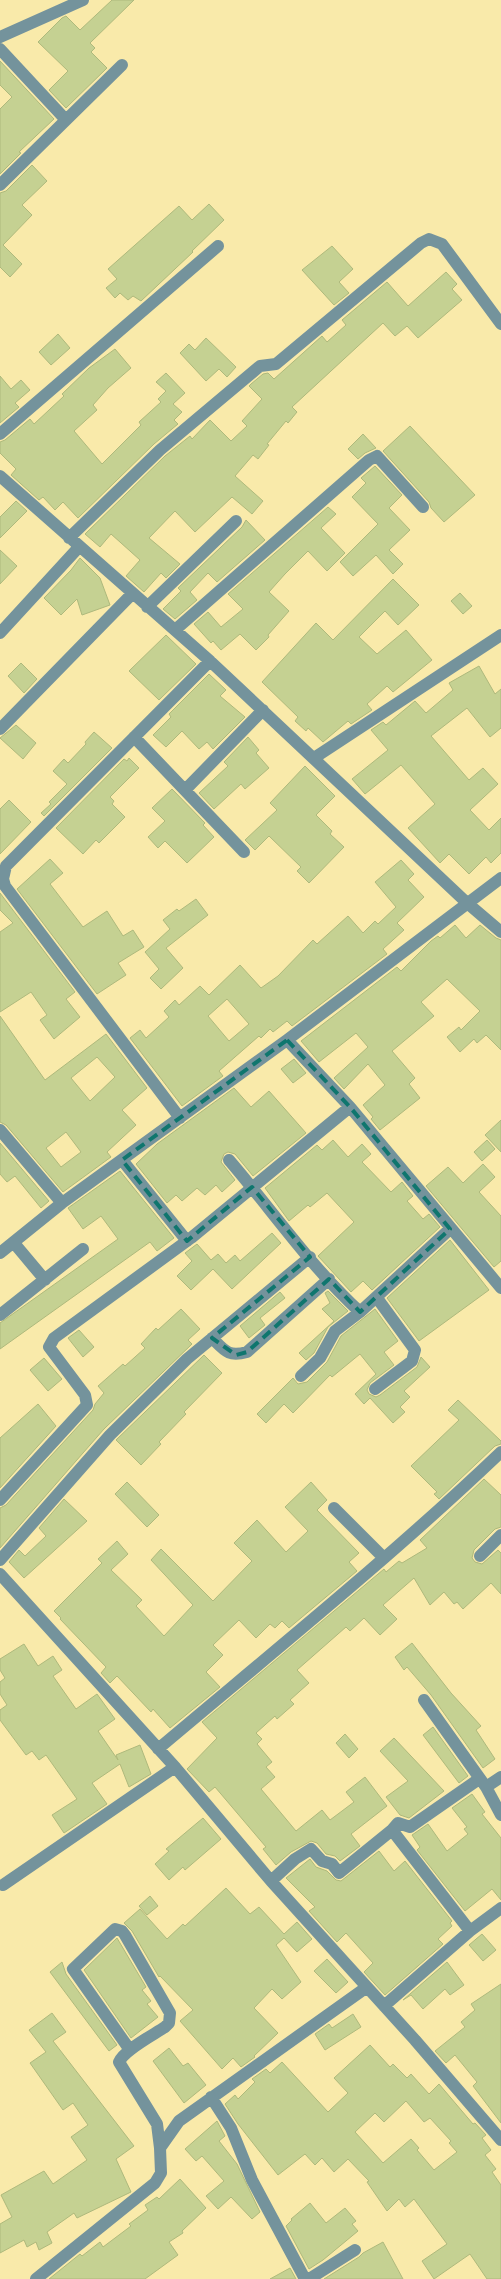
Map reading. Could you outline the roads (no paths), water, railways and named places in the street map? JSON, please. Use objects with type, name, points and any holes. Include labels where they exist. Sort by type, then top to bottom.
[{"type":"street","points":[[0,37],[83,0]]},
{"type":"street","points":[[0,50],[66,120]]},
{"type":"street","points":[[0,185],[122,65]]},
{"type":"street","points":[[69,538],[167,444],[260,366],[276,364],[421,243],[430,239],[442,244],[501,324]]},
{"type":"street","points":[[0,434],[218,246]]},
{"type":"street","points":[[175,630],[369,460],[377,456],[423,506]]},
{"type":"street","points":[[0,476],[210,661],[466,902],[501,932]]},
{"type":"street","points":[[147,607],[236,521]]},
{"type":"street","points":[[0,633],[80,547]]},
{"type":"street","points":[[0,729],[132,594]]},
{"type":"street","points":[[314,758],[501,635]]},
{"type":"street","points":[[180,1118],[5,886],[3,879],[6,866],[210,661]]},
{"type":"street","points":[[186,790],[263,710]]},
{"type":"street","points":[[134,737],[244,852]]},
{"type":"street","points":[[0,1253],[62,1203],[287,1040],[466,902],[501,878]]},
{"type":"street","points":[[287,1040],[350,1107],[501,1288]]},
{"type":"street","points":[[0,1500],[87,1405],[85,1394],[49,1347],[54,1338],[187,1241],[350,1107]]},
{"type":"street","points":[[0,1130],[62,1203]]},
{"type":"street","points":[[122,1160],[187,1241]]},
{"type":"street","points":[[229,1160],[310,1257],[360,1312]]},
{"type":"street","points":[[301,1376],[320,1358],[335,1332],[376,1298],[450,1229]]},
{"type":"street","points":[[14,1243],[45,1280]]},
{"type":"street","points":[[0,1315],[83,1249]]},
{"type":"street","points":[[0,1560],[110,1435],[187,1359],[310,1257]]},
{"type":"street","points":[[212,1338],[230,1354],[236,1355],[247,1352],[329,1279]]},
{"type":"street","points":[[375,1389],[412,1360],[415,1350],[376,1298]]},
{"type":"street","points":[[158,1750],[384,1558],[501,1452]]},
{"type":"street","points":[[334,1508],[384,1558]]},
{"type":"street","points":[[480,1556],[501,1535]]},
{"type":"street","points":[[0,1574],[175,1768],[272,1881],[501,2140]]},
{"type":"street","points":[[424,1700],[483,1783],[501,1815]]},
{"type":"street","points":[[3,1885],[175,1768]]},
{"type":"street","points":[[272,1881],[294,1860],[311,1849],[322,1860],[332,1864],[340,1873],[398,1823],[410,1827],[483,1783],[501,1777]]},
{"type":"street","points":[[392,1830],[470,1931]]},
{"type":"street","points":[[384,2006],[470,1931],[501,1908]]},
{"type":"street","points":[[36,2279],[155,2183],[161,2173],[157,2124],[120,2066],[120,2060],[130,2050],[165,2027],[169,2022],[170,2013],[125,1935],[122,1931],[115,1929],[73,1969],[130,2050]]},
{"type":"street","points":[[160,2148],[179,2121],[367,1987]]},
{"type":"street","points":[[211,2097],[231,2128],[252,2180],[305,2279]]},
{"type":"street","points":[[157,2124],[179,2121]]},
{"type":"street","points":[[309,2279],[355,2250]]}]
